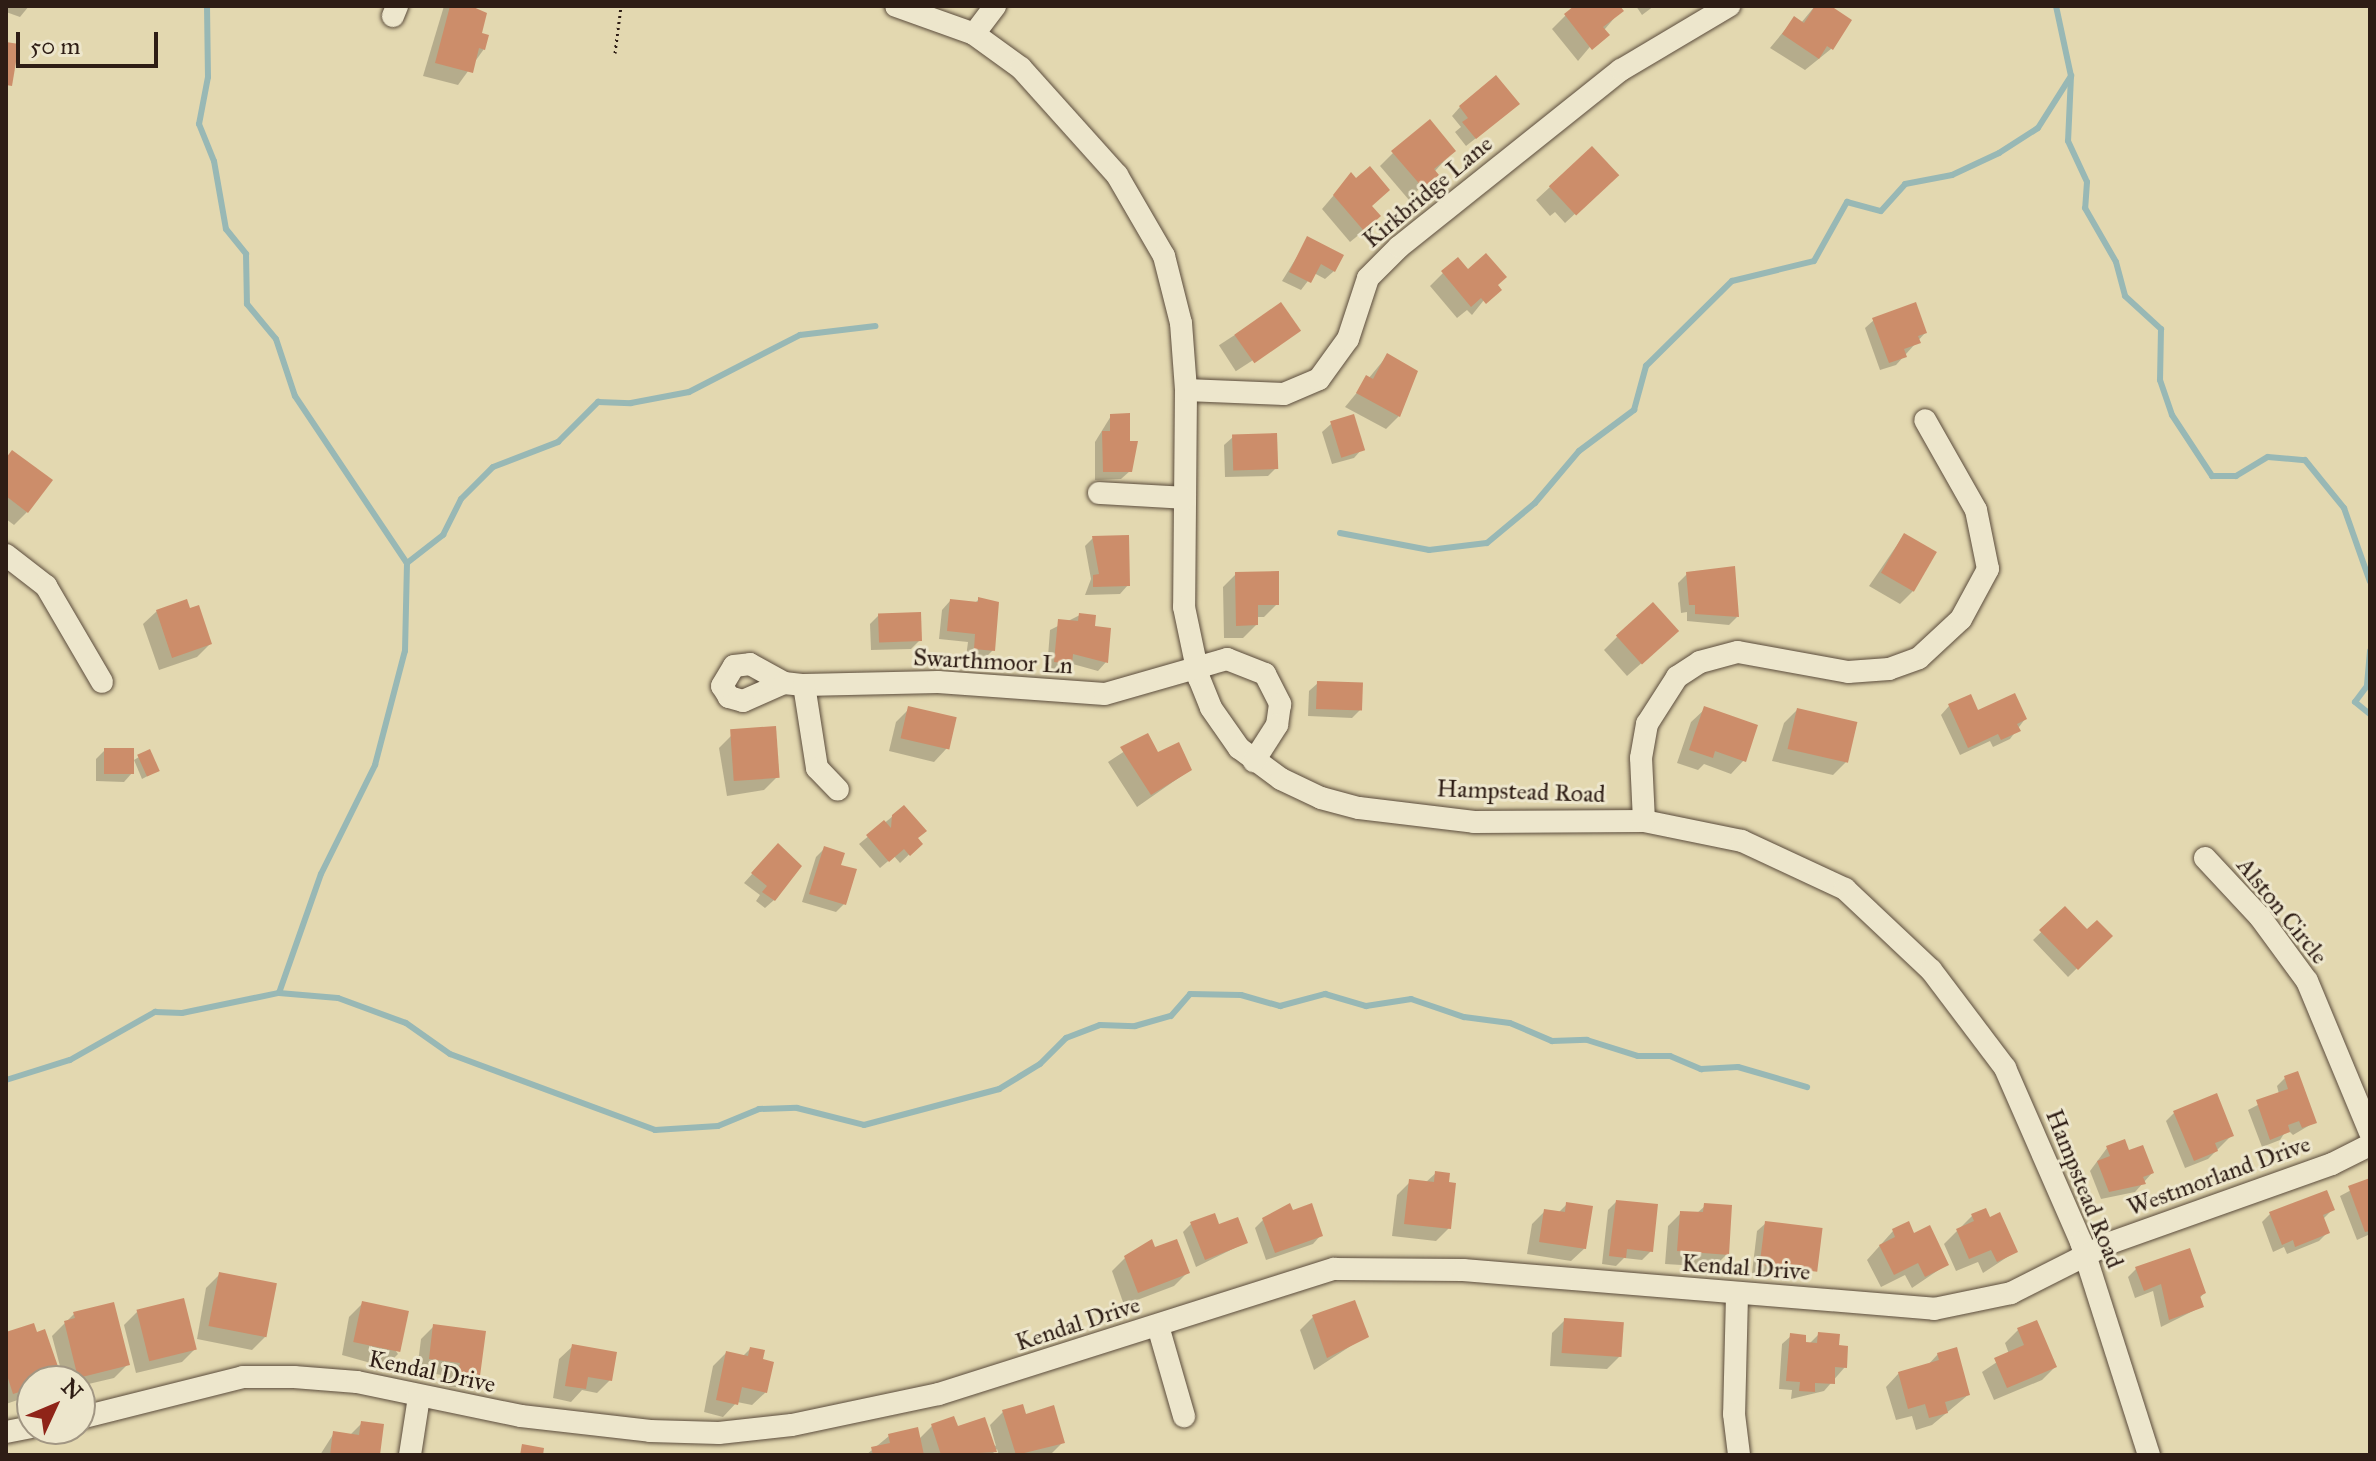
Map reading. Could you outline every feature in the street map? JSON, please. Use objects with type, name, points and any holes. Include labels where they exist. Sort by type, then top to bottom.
[{"type":"street","name":"Hampstead Road","points":[[896,6],[974,34],[1021,68],[1117,175],[1164,256],[1181,323],[1186,390],[1184,607],[1195,666],[1211,708],[1254,761],[1321,798],[1359,808],[1474,822],[1644,821],[1742,841],[1845,889],[1931,970],[2005,1068],[2085,1254],[2149,1455]]},
{"type":"street","points":[[974,34],[995,6]]},
{"type":"street","name":"Kirkbridge Lane","points":[[1186,390],[1284,394],[1319,379],[1348,339],[1368,278],[1399,247],[1621,70],[1729,6]]},
{"type":"street","points":[[1644,821],[1641,758],[1647,724],[1677,677],[1700,662],[1738,652],[1848,672],[1889,669],[1919,658],[1961,619],[1988,569],[1976,510],[1925,420]]},
{"type":"street","points":[[1099,493],[1185,498]]},
{"type":"street","points":[[6,555],[46,586],[102,682]]},
{"type":"street","name":"Swarthmoor Ln","points":[[838,790],[817,768],[794,684],[938,682],[1105,694],[1227,659],[1246,663],[1274,686],[1280,704],[1277,725],[1254,761]]},
{"type":"street","name":"Alston Circle","points":[[2205,858],[2260,917],[2307,981],[2370,1132]]},
{"type":"street","name":"Westmorland Drive","points":[[2085,1254],[2370,1145]]},
{"type":"street","name":"Kendal Drive","points":[[96,1414],[243,1377],[357,1382],[521,1416],[650,1431],[719,1433],[792,1425],[939,1394],[1334,1269],[1463,1270],[1934,1309],[2011,1293],[2085,1254]]},
{"type":"street","points":[[1737,1295],[1734,1414],[1739,1455]]},
{"type":"street","points":[[1158,1326],[1184,1416]]},
{"type":"street","points":[[410,1455],[419,1397]]},
{"type":"path","points":[[615,53],[621,6]]},
{"type":"building","points":[[450,6],[471,6],[487,13],[482,33],[489,35],[485,50],[479,48],[473,73],[435,63]]},
{"type":"building","points":[[1574,6],[1620,6],[1624,11],[1603,27],[1610,35],[1592,50],[1564,14]]},
{"type":"building","points":[[1815,6],[1831,6],[1852,20],[1833,50],[1827,46],[1819,59],[1782,34],[1794,16],[1804,23]]},
{"type":"building","points":[[6,42],[19,44],[12,86],[6,85]]},
{"type":"building","points":[[1496,75],[1520,104],[1476,139],[1462,122],[1468,118],[1459,106]]},
{"type":"building","points":[[1430,119],[1456,151],[1434,169],[1439,175],[1423,188],[1391,151]]},
{"type":"building","points":[[1592,146],[1619,175],[1576,215],[1549,186]]},
{"type":"building","points":[[1370,166],[1390,190],[1372,206],[1381,216],[1364,231],[1333,195],[1351,172],[1356,178]]},
{"type":"building","points":[[1307,236],[1344,255],[1335,272],[1321,264],[1311,283],[1289,272]]},
{"type":"building","points":[[1486,253],[1507,277],[1498,285],[1502,290],[1486,304],[1481,298],[1471,307],[1441,271],[1458,257],[1468,269]]},
{"type":"building","points":[[1281,302],[1301,331],[1254,363],[1234,335]]},
{"type":"building","points":[[1916,302],[1927,333],[1918,336],[1921,343],[1904,349],[1907,357],[1889,363],[1872,318]]},
{"type":"building","points":[[1387,353],[1418,371],[1400,417],[1356,393],[1366,375],[1373,379]]},
{"type":"building","points":[[1130,413],[1130,441],[1138,441],[1132,472],[1103,472],[1102,431],[1110,431],[1110,414]]},
{"type":"building","points":[[1354,414],[1365,450],[1341,458],[1330,421]]},
{"type":"building","points":[[1277,433],[1278,469],[1233,471],[1232,435]]},
{"type":"building","points":[[12,450],[53,480],[28,513],[6,496],[6,458]]},
{"type":"building","points":[[1904,533],[1937,552],[1914,592],[1881,573]]},
{"type":"building","points":[[1129,535],[1130,586],[1093,587],[1093,575],[1099,574],[1092,536]]},
{"type":"building","points":[[1735,566],[1739,617],[1695,614],[1695,605],[1689,605],[1686,572]]},
{"type":"building","points":[[1279,571],[1279,605],[1258,605],[1258,625],[1236,626],[1235,572]]},
{"type":"building","points":[[978,597],[999,602],[995,651],[974,649],[975,634],[947,631],[950,599],[978,602]]},
{"type":"building","points":[[187,599],[190,608],[199,605],[212,644],[172,658],[156,610]]},
{"type":"building","points":[[1653,602],[1679,631],[1642,664],[1616,635]]},
{"type":"building","points":[[921,612],[922,641],[879,642],[878,614]]},
{"type":"building","points":[[1079,613],[1096,615],[1095,626],[1111,628],[1108,663],[1073,654],[1072,664],[1054,662],[1058,619],[1078,621]]},
{"type":"building","points":[[1317,681],[1363,683],[1362,711],[1316,709]]},
{"type":"building","points":[[2015,693],[2027,719],[2017,724],[2021,731],[2001,740],[1998,734],[1968,748],[1948,704],[1971,694],[1978,710]]},
{"type":"building","points":[[908,706],[957,717],[949,749],[901,738]]},
{"type":"building","points":[[1704,706],[1758,725],[1746,762],[1715,751],[1713,758],[1689,750]]},
{"type":"building","points":[[1797,708],[1857,722],[1848,763],[1788,749]]},
{"type":"building","points":[[776,726],[780,778],[734,781],[730,729]]},
{"type":"building","points":[[1148,733],[1158,752],[1179,742],[1192,770],[1151,795],[1120,747]]},
{"type":"building","points":[[104,748],[134,748],[134,774],[104,774]]},
{"type":"building","points":[[150,749],[160,771],[147,777],[137,755]]},
{"type":"building","points":[[904,805],[927,831],[918,838],[923,844],[910,856],[904,849],[889,862],[866,835],[884,820],[891,828],[892,815]]},
{"type":"building","points":[[778,843],[802,866],[775,901],[762,892],[767,886],[751,873]]},
{"type":"building","points":[[824,846],[845,853],[841,865],[857,869],[846,905],[809,894]]},
{"type":"building","points":[[2065,906],[2087,929],[2097,920],[2113,936],[2078,970],[2039,930]]},
{"type":"building","points":[[2298,1071],[2317,1123],[2302,1128],[2299,1121],[2288,1125],[2290,1132],[2270,1140],[2256,1100],[2288,1089],[2284,1076]]},
{"type":"building","points":[[2217,1093],[2234,1136],[2215,1143],[2218,1151],[2194,1161],[2173,1111]]},
{"type":"building","points":[[2125,1139],[2129,1150],[2143,1145],[2154,1173],[2143,1177],[2146,1184],[2109,1192],[2097,1161],[2110,1156],[2106,1146]]},
{"type":"building","points":[[1435,1171],[1450,1173],[1449,1182],[1456,1183],[1451,1229],[1404,1224],[1409,1179],[1434,1182]]},
{"type":"building","points":[[2370,1178],[2370,1231],[2365,1232],[2348,1186]]},
{"type":"building","points":[[2327,1190],[2335,1210],[2323,1215],[2330,1233],[2295,1247],[2293,1240],[2282,1245],[2269,1212]]},
{"type":"building","points":[[1616,1200],[1658,1204],[1653,1252],[1627,1249],[1626,1258],[1609,1256]]},
{"type":"building","points":[[1566,1202],[1593,1206],[1586,1249],[1539,1242],[1544,1209],[1565,1212]]},
{"type":"building","points":[[1290,1203],[1293,1210],[1312,1203],[1323,1236],[1275,1253],[1262,1218]]},
{"type":"building","points":[[1704,1203],[1732,1205],[1729,1255],[1677,1251],[1680,1211],[1703,1212]]},
{"type":"building","points":[[1986,1208],[1990,1217],[2000,1212],[2018,1252],[1997,1262],[1991,1250],[1969,1259],[1956,1229],[1974,1221],[1971,1214]]},
{"type":"building","points":[[1215,1213],[1219,1224],[1238,1217],[1248,1243],[1205,1260],[1190,1222]]},
{"type":"building","points":[[1765,1221],[1823,1228],[1817,1272],[1760,1265]]},
{"type":"building","points":[[1909,1221],[1914,1233],[1930,1225],[1949,1265],[1925,1277],[1918,1263],[1894,1275],[1879,1245],[1895,1237],[1892,1229]]},
{"type":"building","points":[[1152,1239],[1155,1247],[1177,1239],[1190,1273],[1138,1293],[1124,1256]]},
{"type":"building","points":[[2190,1248],[2206,1293],[2200,1296],[2204,1307],[2169,1320],[2161,1284],[2144,1291],[2135,1267]]},
{"type":"building","points":[[219,1272],[277,1283],[266,1337],[209,1326]]},
{"type":"building","points":[[184,1298],[197,1349],[149,1361],[136,1310]]},
{"type":"building","points":[[1355,1300],[1369,1337],[1327,1358],[1312,1315]]},
{"type":"building","points":[[362,1301],[409,1311],[400,1352],[353,1342]]},
{"type":"building","points":[[114,1302],[130,1365],[96,1374],[96,1365],[75,1365],[64,1321],[75,1318],[73,1312]]},
{"type":"building","points":[[1564,1318],[1624,1322],[1621,1357],[1562,1353]]},
{"type":"building","points":[[2037,1320],[2057,1367],[2007,1388],[1994,1358],[2024,1345],[2017,1328]]},
{"type":"building","points":[[34,1323],[37,1332],[45,1329],[57,1365],[16,1365],[16,1393],[13,1394],[6,1372],[6,1332]]},
{"type":"building","points":[[433,1324],[486,1331],[480,1376],[458,1373],[460,1363],[429,1359]]},
{"type":"building","points":[[1818,1332],[1840,1334],[1839,1345],[1848,1346],[1847,1368],[1835,1367],[1835,1384],[1815,1383],[1815,1392],[1799,1391],[1800,1382],[1786,1381],[1790,1333],[1806,1335],[1806,1342],[1817,1343]]},
{"type":"building","points":[[572,1344],[617,1352],[612,1381],[588,1377],[586,1389],[565,1386]]},
{"type":"building","points":[[750,1347],[765,1350],[763,1359],[774,1362],[767,1393],[742,1387],[738,1405],[716,1400],[726,1351],[748,1356]]},
{"type":"building","points":[[1957,1347],[1970,1395],[1945,1402],[1948,1413],[1929,1418],[1925,1404],[1908,1409],[1898,1372],[1939,1360],[1937,1353]]},
{"type":"building","points":[[1023,1404],[1026,1414],[1054,1405],[1065,1443],[1016,1455],[1002,1410]]},
{"type":"building","points":[[954,1416],[958,1426],[985,1417],[997,1452],[941,1455],[931,1424]]},
{"type":"building","points":[[361,1421],[384,1424],[380,1455],[330,1455],[333,1431],[359,1435]]},
{"type":"building","points":[[918,1427],[924,1455],[873,1455],[871,1447],[890,1443],[888,1434]]},
{"type":"building","points":[[522,1444],[544,1448],[543,1455],[520,1455]]},
{"type":"waterway","points":[[207,6],[208,77],[199,124],[214,161],[226,229],[246,254],[247,304],[276,339],[295,396],[407,563]]},
{"type":"waterway","points":[[2056,6],[2071,76],[2068,141],[2087,182],[2085,208],[2116,262],[2125,296],[2161,329],[2160,380],[2172,415],[2212,476],[2236,476],[2268,457],[2305,460],[2344,508],[2370,582]]},
{"type":"waterway","points":[[1340,533],[1429,550],[1487,543],[1535,503],[1579,451],[1634,410],[1646,366],[1732,281],[1814,261],[1847,202],[1881,211],[1905,184],[1952,175],[1999,153],[2038,128],[2071,76]]},
{"type":"waterway","points":[[279,993],[321,874],[375,765],[405,651],[407,563],[443,535],[461,499],[493,467],[558,442],[598,402],[631,403],[689,392],[800,335],[875,326]]},
{"type":"waterway","points":[[2370,651],[2367,686],[2355,702],[2370,714]]},
{"type":"waterway","points":[[6,1080],[70,1060],[155,1012],[182,1013],[279,993],[338,998],[406,1023],[450,1054],[655,1130],[718,1126],[759,1109],[797,1108],[864,1125],[999,1089],[1040,1064],[1066,1038],[1100,1025],[1135,1026],[1171,1016],[1190,994],[1241,995],[1280,1006],[1325,994],[1366,1006],[1411,999],[1464,1017],[1510,1023],[1552,1041],[1587,1040],[1638,1056],[1670,1056],[1701,1069],[1738,1067],[1807,1087]]}]
